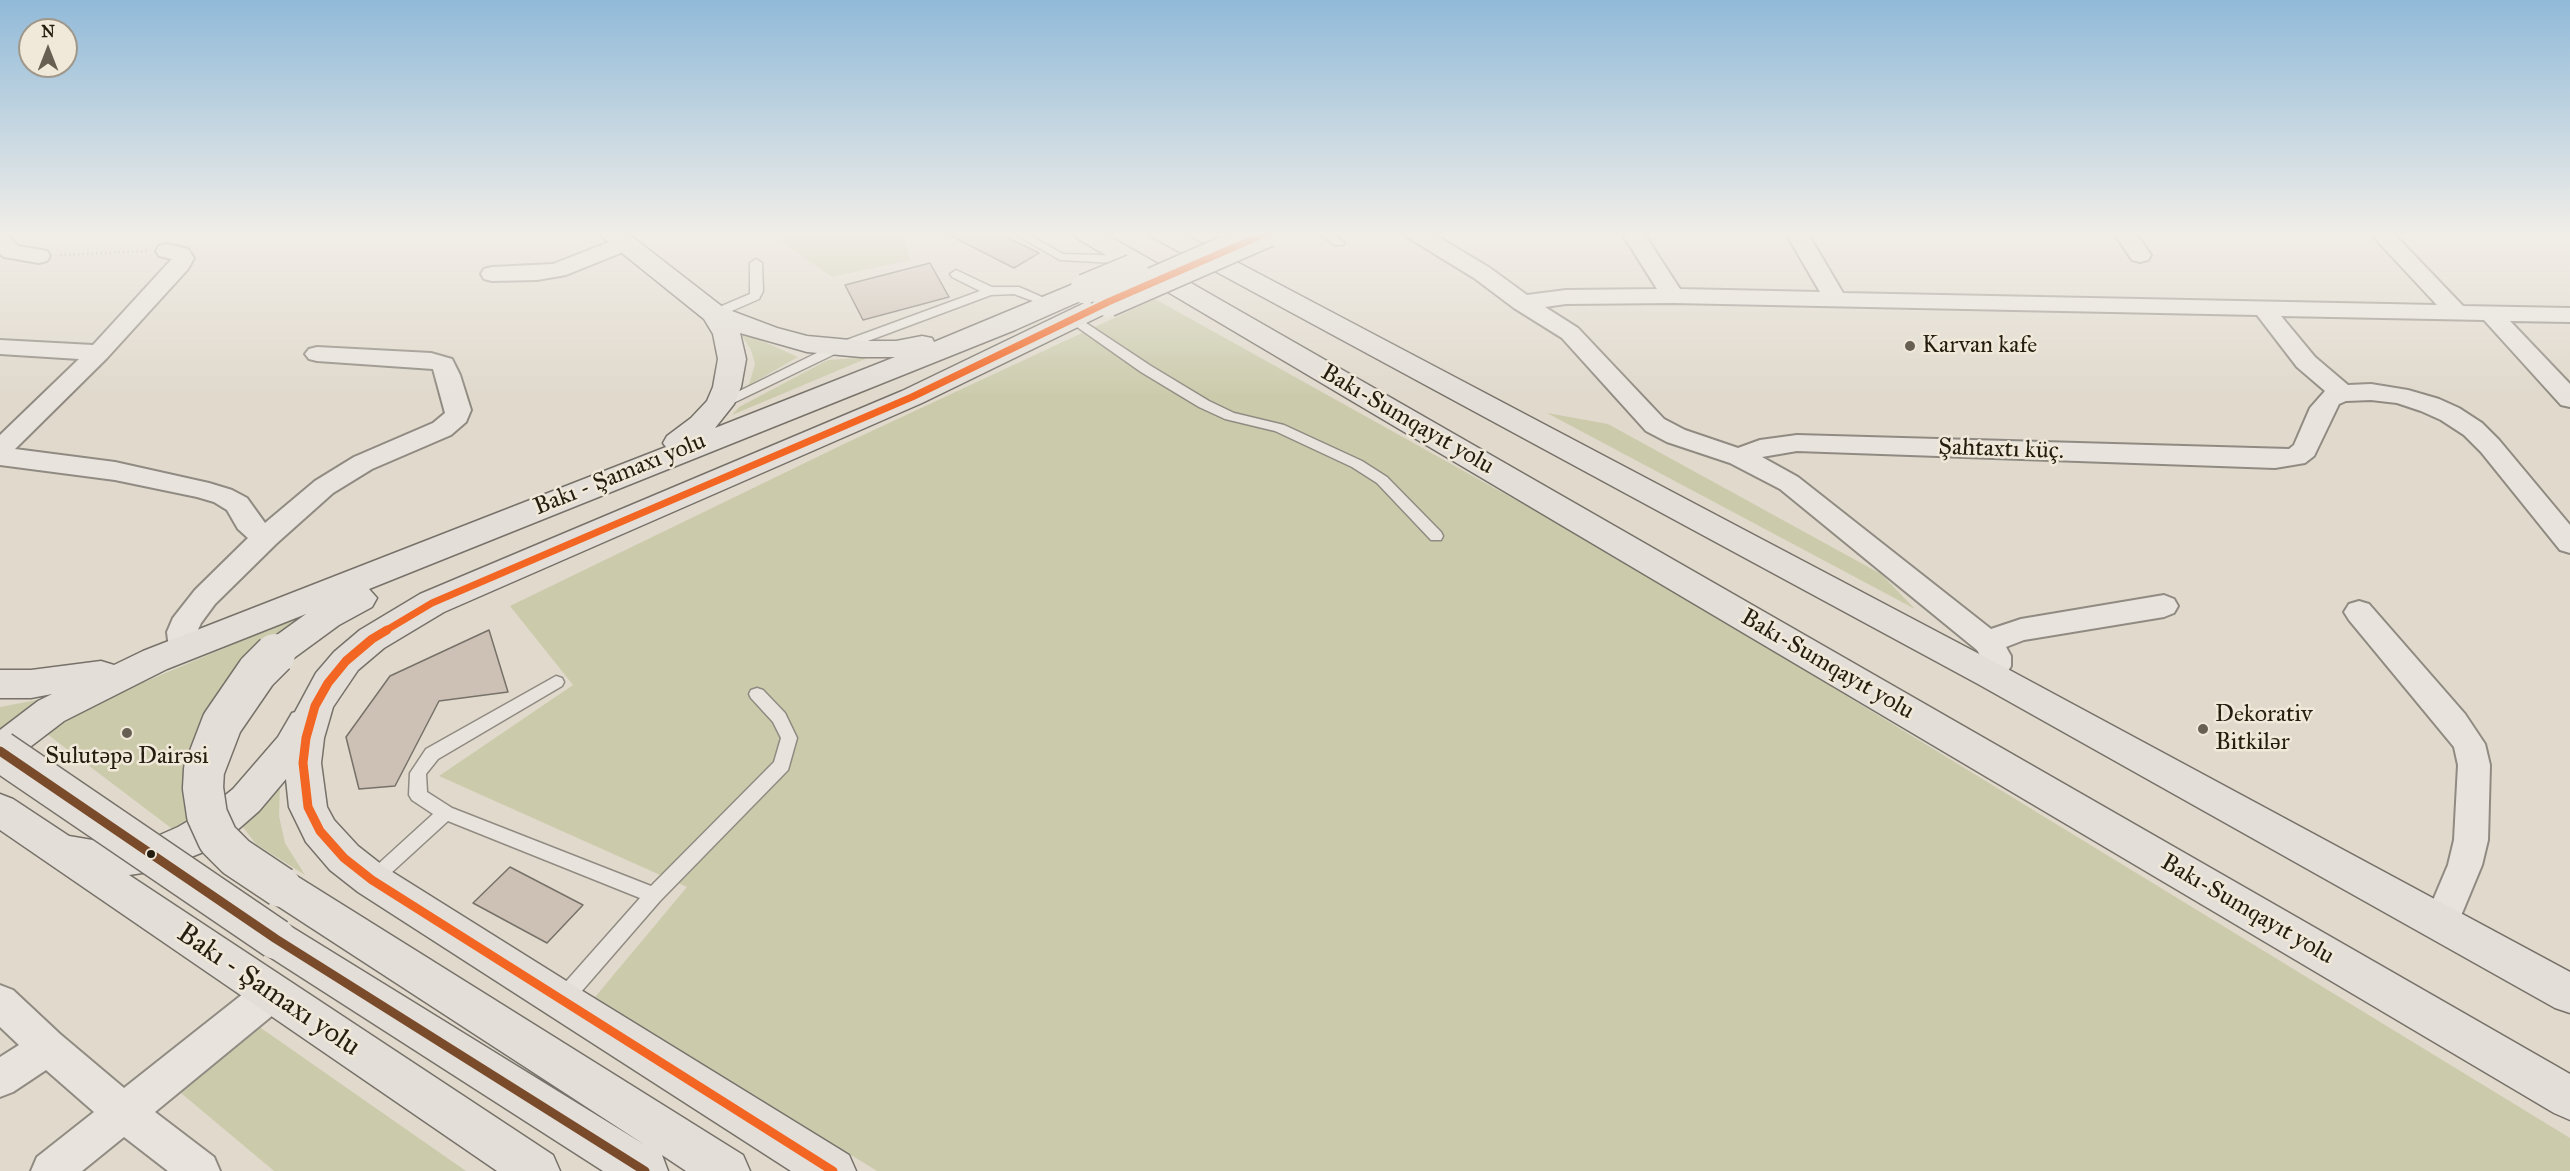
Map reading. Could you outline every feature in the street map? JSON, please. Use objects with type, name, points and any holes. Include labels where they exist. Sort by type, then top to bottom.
[{"type":"highway","points":[[641,466],[687,437],[720,404],[727,387],[732,359],[727,334],[714,314],[679,287]]},
{"type":"highway","points":[[1080,303],[1112,287]]},
{"type":"highway","points":[[1080,303],[1124,287]]},
{"type":"highway","name":"Bakı-Sumqayıt yolu","points":[[1179,287],[2570,1098]]},
{"type":"highway","name":"Bakı-Sumqayıt yolu","points":[[1263,287],[1990,675],[2570,994]]},
{"type":"highway","name":"Bakı - Şamaxı yolu","points":[[169,654],[1005,324],[1080,303]]},
{"type":"highway","name":"Bakı - Şamaxı yolu","points":[[833,1171],[372,880],[338,851],[320,831],[308,807],[303,763],[306,738],[315,706],[328,683],[346,661],[372,639],[432,603],[912,397],[1080,303]]},
{"type":"highway","points":[[714,314],[786,339],[837,348],[896,349],[932,343],[1005,324]]},
{"type":"highway","points":[[727,1171],[236,857],[218,839],[207,815],[203,788],[204,770],[222,723],[257,672],[275,654],[327,616],[365,595],[916,372],[982,340],[1005,324]]},
{"type":"highway","points":[[0,684],[31,684],[76,679],[169,654]]},
{"type":"highway","points":[[0,753],[51,711],[169,654]]},
{"type":"highway","points":[[57,848],[82,856],[127,859],[156,854],[192,840],[221,821],[261,785],[291,747],[315,706]]},
{"type":"highway","name":"Bakı - Şamaxı yolu","points":[[0,753],[276,939],[645,1171]]},
{"type":"highway","name":"Bakı - Şamaxı yolu","points":[[0,810],[537,1171]]},
{"type":"street","points":[[0,449],[51,402],[159,287]]},
{"type":"street","points":[[1500,287],[1570,333],[1655,425],[1676,436],[1739,457],[1789,483],[1987,642],[1996,657],[1996,666],[1990,675]]},
{"type":"street","points":[[1667,287],[1673,296]]},
{"type":"street","points":[[1827,287],[1834,298]]},
{"type":"street","points":[[2432,287],[2455,311]]},
{"type":"street","points":[[1522,303],[1566,297],[1673,296],[2570,315]]},
{"type":"street","points":[[2262,307],[2306,362],[2342,393],[2371,392],[2399,396],[2450,414],[2473,429],[2490,446],[2570,543]]},
{"type":"street","points":[[2489,312],[2570,399]]},
{"type":"street","points":[[0,347],[99,353]]},
{"type":"street","points":[[169,654],[188,618],[205,597],[267,536],[309,499],[353,469],[390,450],[442,429],[457,416],[458,410],[443,364],[430,360],[317,354]]},
{"type":"street","name":"Şahtaxtı küç.","points":[[1739,457],[1760,448],[1797,443],[2275,459],[2296,456],[2305,450],[2323,408],[2331,398],[2342,393]]},
{"type":"street","points":[[0,456],[115,471],[223,496],[237,504],[248,522],[267,536]]},
{"type":"street","points":[[1987,642],[2006,633],[2164,606]]},
{"type":"street","points":[[2359,612],[2454,723],[2469,744],[2474,765],[2471,840],[2465,865],[2441,924]]},
{"type":"street","points":[[51,1171],[271,994]]},
{"type":"street","points":[[0,1002],[47,1047],[125,1113],[200,1171]]},
{"type":"street","points":[[0,1079],[47,1047]]},
{"type":"lane","points":[[714,314],[755,296],[757,287]]},
{"type":"lane","points":[[981,287],[990,291]]},
{"type":"lane","points":[[720,404],[837,348],[889,327],[990,291],[1015,290],[1080,303],[1146,369],[1204,404],[1230,416],[1279,428],[1357,464],[1382,480],[1436,536]]},
{"type":"lane","points":[[556,682],[432,754],[418,773],[418,795],[446,813],[654,895]]},
{"type":"lane","points":[[561,1001],[654,895],[782,765],[789,738],[779,718],[757,694]]},
{"type":"lane","points":[[372,880],[446,813]]},
{"type":"green space","points":[[1155,299],[1629,563],[2570,1138],[2570,1171],[877,1171],[595,997],[687,887],[439,776],[573,685],[510,606],[846,443]]},
{"type":"green space","points":[[738,330],[798,357],[749,385],[755,364],[751,350]]},
{"type":"green space","points":[[870,357],[732,415],[739,407],[828,360]]},
{"type":"green space","points":[[1547,413],[1608,424],[1881,574],[1915,609]]},
{"type":"green space","points":[[326,605],[189,759],[182,788],[185,814],[204,853],[47,734],[80,712],[116,694]]},
{"type":"green space","points":[[63,695],[0,735],[0,707]]},
{"type":"green space","points":[[280,786],[279,816],[285,843],[305,875],[256,844],[239,822]]},
{"type":"green space","points":[[258,1026],[466,1171],[274,1171],[175,1088]]},
{"type":"building","points":[[846,287],[943,287],[949,297],[863,320]]},
{"type":"building","points":[[489,630],[508,692],[439,701],[395,786],[359,789],[346,737],[390,676]]},
{"type":"building","points":[[510,867],[583,905],[547,943],[473,903]]},
{"type":"transit line","points":[[833,1171],[561,1001],[372,880],[344,858],[320,831],[308,807],[303,763],[306,738],[315,706],[328,683],[346,661],[372,639],[432,603],[912,397],[1143,287]]},
{"type":"transit line","points":[[0,751],[276,939],[645,1171]]},
{"type":"place","name":"Karvan kafe","points":[[1910,346]]},
{"type":"place","name":"Dekorativ Bitkilər","points":[[2203,729]]},
{"type":"place","name":"Sulutəpə Dairəsi","points":[[127,733]]}]
